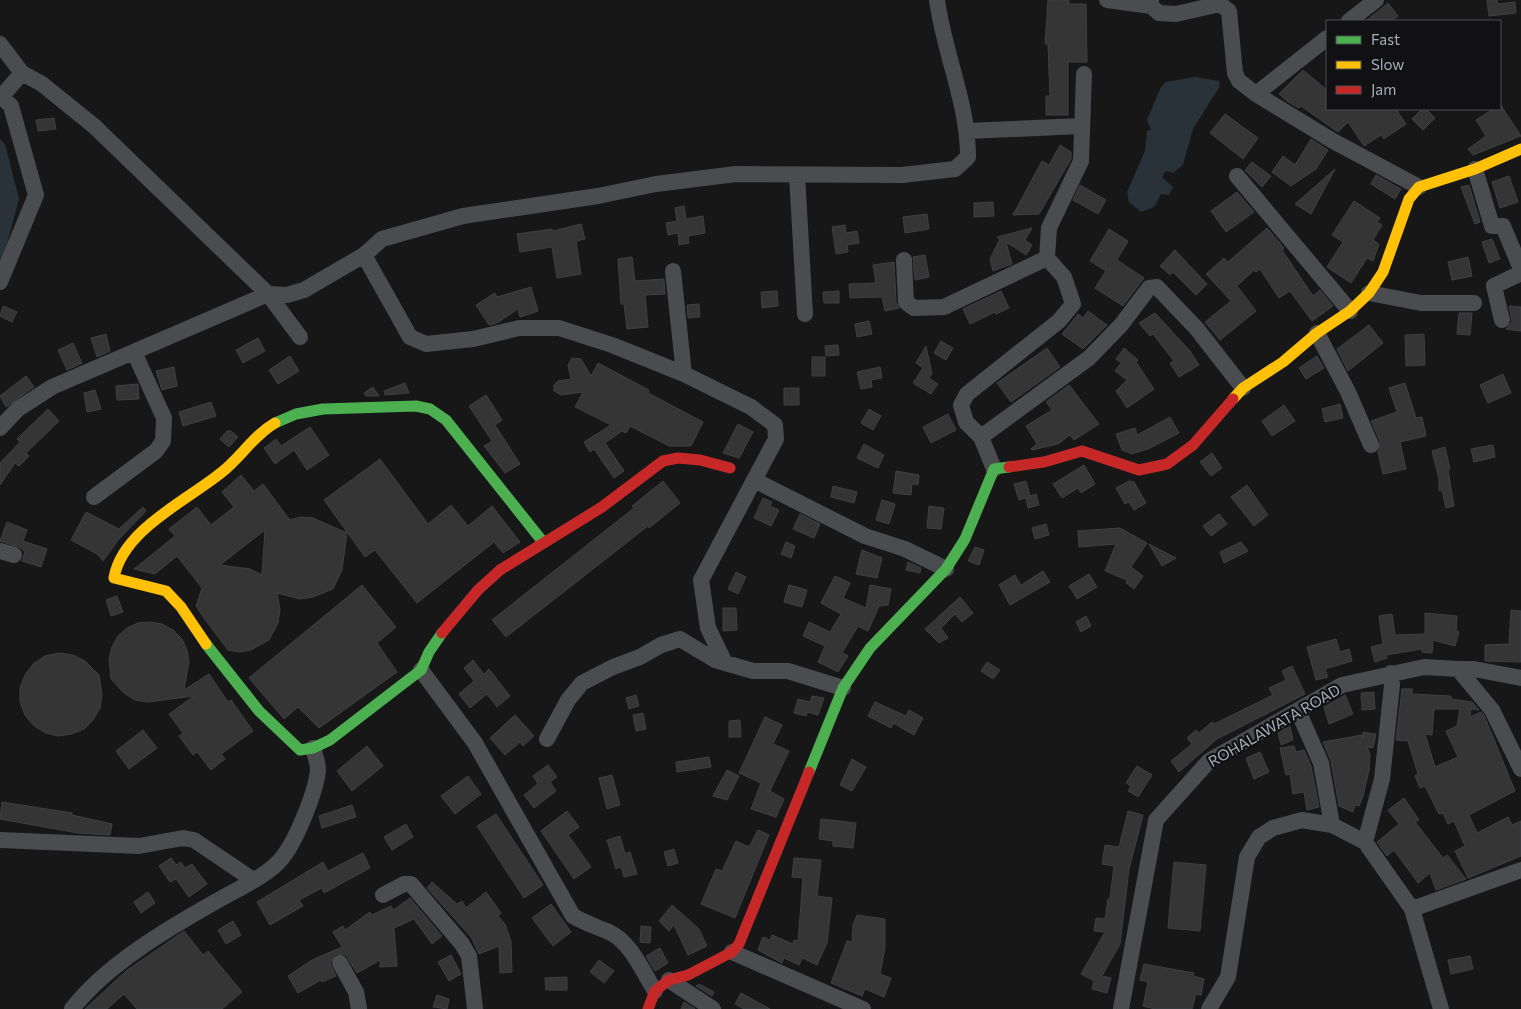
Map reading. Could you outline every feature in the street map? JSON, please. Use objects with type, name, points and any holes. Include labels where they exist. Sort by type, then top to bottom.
[{"type":"street","points":[[0,428],[18,409],[52,386],[268,294],[287,295],[304,290],[364,255],[382,239],[463,216],[598,196],[656,184],[736,174],[902,176],[955,169],[968,157],[968,130],[940,21],[937,0]]},
{"type":"street","points":[[1107,0],[1151,3],[1159,13],[1176,14],[1220,4],[1228,11],[1236,73],[1239,81],[1256,94],[1333,141],[1419,187]]},
{"type":"street","points":[[1350,20],[1376,0]]},
{"type":"street","points":[[1256,94],[1326,39]]},
{"type":"street","points":[[0,44],[22,73],[42,84],[94,126],[268,294],[300,337]]},
{"type":"street","points":[[0,282],[36,199],[11,106],[1,96],[22,73]]},
{"type":"street","points":[[648,1009],[655,991],[669,980],[688,975],[732,952],[739,944],[843,688],[870,648],[946,569],[965,539],[994,469],[981,437],[966,422],[961,405],[967,394],[1059,320],[1073,304],[1064,277],[1047,258],[1049,228],[1081,161],[1084,74]]},
{"type":"street","points":[[968,130],[1081,126]]},
{"type":"street","points":[[994,469],[1044,462],[1082,451],[1139,470],[1167,464],[1193,445],[1244,388],[1283,362],[1317,333],[1350,311],[1369,293],[1383,272],[1409,199],[1419,187],[1475,169],[1521,150]]},
{"type":"street","points":[[1475,169],[1492,226],[1503,226],[1521,271],[1494,286],[1502,320]]},
{"type":"street","points":[[797,175],[805,314]]},
{"type":"street","points":[[1237,176],[1350,311]]},
{"type":"street","points":[[364,255],[410,337],[426,344],[473,339],[519,328],[559,328],[612,345],[684,374],[751,407],[775,425],[776,439],[700,580],[708,628],[724,661]]},
{"type":"street","points":[[904,260],[906,302],[914,308],[944,308],[1047,258]]},
{"type":"street","points":[[674,271],[684,374]]},
{"type":"street","points":[[981,437],[1089,358],[1121,324],[1148,288],[1157,287],[1197,329],[1244,388]]},
{"type":"street","points":[[1369,293],[1421,303],[1474,303]]},
{"type":"street","points":[[1317,333],[1348,392],[1370,445]]},
{"type":"street","points":[[94,497],[156,451],[163,441],[165,430],[164,418],[134,352]]},
{"type":"street","points":[[543,542],[446,420],[436,412],[424,407],[323,408],[282,420],[259,432],[240,456],[222,472],[177,502],[127,551],[114,572],[114,578],[132,585],[159,588],[172,596],[201,637],[282,736],[300,750],[314,748],[330,740],[421,670],[429,652],[478,590],[500,570],[602,507],[663,461],[678,458],[700,460],[730,468]]},
{"type":"street","points":[[754,480],[865,536],[905,549],[946,569]]},
{"type":"street","points":[[547,740],[568,700],[582,683],[613,667],[640,658],[661,644],[680,639],[715,660],[724,661],[753,671],[788,671],[843,688]]},
{"type":"street","name":"ROHALAWATA ROAD","points":[[1121,1009],[1156,820],[1209,761],[1342,685],[1424,667],[1474,669],[1521,678]]},
{"type":"street","points":[[1458,669],[1492,710],[1521,769]]},
{"type":"street","points":[[421,670],[475,743],[573,916],[590,926],[610,933],[622,942],[655,991]]},
{"type":"street","points":[[1365,842],[1382,779],[1392,685],[1391,673]]},
{"type":"street","points":[[1298,710],[1320,763],[1332,825]]},
{"type":"street","points":[[72,1009],[119,963],[170,927],[253,880],[281,860],[296,838],[318,770],[314,748]]},
{"type":"street","points":[[1209,1009],[1228,977],[1247,858],[1259,837],[1273,828],[1302,820],[1332,825],[1365,842],[1412,910],[1441,1009]]},
{"type":"street","points":[[0,840],[139,846],[183,838],[194,840],[253,880]]},
{"type":"street","points":[[1412,910],[1521,870]]},
{"type":"street","points":[[383,895],[404,884],[411,884],[462,944],[469,956],[474,1009]]},
{"type":"street","points":[[732,952],[863,1009]]},
{"type":"street","points":[[340,963],[356,992],[359,1009]]},
{"type":"street","points":[[669,980],[713,1009]]},
{"type":"shaded area","points":[[1195,77],[1219,81],[1220,86],[1193,129],[1183,165],[1173,173],[1166,171],[1162,177],[1173,187],[1169,195],[1161,194],[1154,207],[1141,212],[1129,202],[1127,192],[1145,151],[1147,131],[1151,130],[1147,120],[1161,87],[1166,82]]},
{"type":"shaded area","points":[[0,139],[5,144],[19,199],[0,270]]},
{"type":"building","points":[[1048,0],[1069,0],[1069,4],[1086,4],[1087,62],[1068,62],[1068,115],[1046,115],[1046,96],[1050,96],[1048,44],[1045,44]]},
{"type":"building","points":[[1487,0],[1497,0],[1498,4],[1515,2],[1516,13],[1489,16]]},
{"type":"building","points":[[1388,3],[1398,16],[1392,20],[1367,20]]},
{"type":"building","points":[[1303,70],[1326,89],[1326,110],[1397,110],[1406,124],[1384,139],[1381,135],[1364,146],[1348,122],[1338,132],[1301,106],[1299,108],[1288,102],[1279,94]]},
{"type":"building","points":[[1501,106],[1521,136],[1473,155],[1468,149],[1486,136],[1476,120],[1491,110],[1501,110]]},
{"type":"building","points":[[1421,110],[1427,110],[1435,118],[1423,130],[1412,119]]},
{"type":"building","points":[[1225,114],[1258,138],[1243,159],[1210,133]]},
{"type":"building","points":[[54,118],[56,129],[38,131],[36,120]]},
{"type":"building","points":[[1311,139],[1328,150],[1316,169],[1291,186],[1272,172],[1283,156],[1295,165]]},
{"type":"building","points":[[1060,145],[1071,152],[1071,159],[1039,214],[1013,215],[1042,161],[1049,165]]},
{"type":"building","points":[[1252,162],[1271,176],[1262,187],[1245,170]]},
{"type":"building","points":[[1335,169],[1311,214],[1295,204]]},
{"type":"building","points":[[1376,175],[1401,189],[1395,199],[1371,184]]},
{"type":"building","points":[[1509,176],[1518,202],[1500,208],[1492,182]]},
{"type":"building","points":[[1080,185],[1106,200],[1098,214],[1073,200]]},
{"type":"building","points":[[1469,185],[1480,222],[1475,224],[1461,187]]},
{"type":"building","points":[[1237,192],[1254,212],[1226,232],[1211,211]]},
{"type":"building","points":[[1354,201],[1380,218],[1377,222],[1382,225],[1373,240],[1379,244],[1373,261],[1367,258],[1351,283],[1327,267],[1343,242],[1332,235]]},
{"type":"building","points":[[993,202],[994,216],[974,217],[974,203]]},
{"type":"building","points":[[684,206],[686,219],[703,216],[705,233],[688,236],[689,243],[679,245],[678,233],[668,235],[666,223],[677,221],[675,208]]},
{"type":"building","points":[[927,214],[929,229],[905,233],[903,217]]},
{"type":"building","points":[[581,224],[585,239],[576,241],[581,274],[557,278],[552,247],[520,252],[517,234],[552,229],[553,231]]},
{"type":"building","points":[[845,225],[846,233],[857,231],[859,243],[847,245],[848,252],[836,254],[832,227]]},
{"type":"building","points":[[1032,228],[1025,240],[1032,245],[1026,255],[1006,242],[1012,264],[993,271],[990,259],[1000,239],[997,237]]},
{"type":"building","points":[[1267,228],[1284,248],[1282,250],[1313,296],[1320,290],[1333,306],[1312,321],[1290,291],[1279,298],[1260,269],[1256,272],[1254,270],[1237,286],[1256,311],[1220,340],[1205,322],[1231,301],[1206,274],[1224,258],[1228,262]]},
{"type":"building","points":[[1109,229],[1128,241],[1117,260],[1144,278],[1123,306],[1095,288],[1106,271],[1090,261]]},
{"type":"building","points":[[1492,239],[1500,259],[1489,263],[1482,242]]},
{"type":"building","points":[[1175,250],[1207,284],[1196,295],[1173,272],[1170,275],[1160,266]]},
{"type":"building","points":[[925,255],[929,277],[915,280],[913,257]]},
{"type":"building","points":[[632,257],[635,281],[664,279],[665,294],[645,295],[648,327],[627,329],[624,304],[621,304],[618,259]]},
{"type":"building","points":[[1468,257],[1472,276],[1452,280],[1448,262]]},
{"type":"building","points":[[894,262],[896,302],[899,308],[885,311],[882,297],[850,298],[849,284],[876,283],[873,265]]},
{"type":"building","points":[[531,287],[538,311],[520,317],[518,309],[497,323],[489,325],[476,305],[495,293],[497,297]]},
{"type":"building","points":[[777,291],[778,306],[762,308],[761,292]]},
{"type":"building","points":[[839,291],[839,303],[824,303],[823,292]]},
{"type":"building","points":[[1001,291],[1009,308],[996,314],[995,312],[970,324],[963,309]]},
{"type":"building","points":[[699,304],[700,317],[688,318],[687,305]]},
{"type":"building","points":[[3,306],[17,312],[12,322],[0,316]]},
{"type":"building","points":[[1509,306],[1521,307],[1521,331],[1506,329],[1512,322]]},
{"type":"building","points":[[1088,311],[1107,325],[1083,349],[1062,334],[1078,314],[1083,318]]},
{"type":"building","points":[[1155,313],[1190,351],[1199,365],[1179,377],[1170,363],[1174,361],[1153,334],[1150,336],[1139,323]]},
{"type":"building","points":[[1459,313],[1472,313],[1470,335],[1457,334]]},
{"type":"building","points":[[869,321],[872,334],[857,337],[855,324]]},
{"type":"building","points":[[1369,325],[1383,343],[1348,371],[1337,349]]},
{"type":"building","points":[[106,334],[110,351],[97,357],[91,338]]},
{"type":"building","points":[[1424,334],[1425,365],[1406,366],[1405,335]]},
{"type":"building","points":[[258,338],[265,351],[243,363],[236,350]]},
{"type":"building","points":[[941,341],[953,348],[946,360],[934,353]]},
{"type":"building","points":[[73,343],[82,363],[67,370],[58,350]]},
{"type":"building","points":[[838,345],[839,355],[826,356],[825,346]]},
{"type":"building","points":[[926,346],[932,374],[929,378],[938,384],[931,394],[913,383],[923,368],[916,363]]},
{"type":"building","points":[[1047,348],[1060,367],[1011,402],[997,383]]},
{"type":"building","points":[[1124,348],[1138,360],[1136,362],[1154,389],[1127,408],[1116,391],[1127,380],[1115,371],[1121,363],[1116,359]]},
{"type":"building","points":[[290,356],[299,371],[278,384],[269,370]]},
{"type":"building","points":[[1317,356],[1324,368],[1306,379],[1299,368]]},
{"type":"building","points":[[812,357],[825,357],[825,376],[812,376]]},
{"type":"building","points":[[572,358],[581,359],[591,376],[598,363],[649,390],[648,393],[703,422],[691,446],[669,446],[630,426],[626,433],[622,431],[605,443],[624,471],[614,478],[594,449],[590,452],[584,442],[611,425],[575,407],[583,392],[561,395],[554,391],[554,385],[558,381],[571,379],[568,365]]},
{"type":"building","points":[[174,367],[177,386],[162,390],[156,371]]},
{"type":"building","points":[[880,367],[882,378],[871,380],[872,387],[861,389],[857,372]]},
{"type":"building","points":[[1503,374],[1511,393],[1488,403],[1480,385]]},
{"type":"building","points":[[26,376],[34,387],[6,407],[0,396]]},
{"type":"building","points":[[405,383],[409,393],[385,395],[384,391]]},
{"type":"building","points":[[1405,383],[1416,418],[1422,417],[1426,436],[1400,442],[1406,469],[1383,474],[1378,452],[1380,441],[1371,421],[1397,412],[1389,388]]},
{"type":"building","points":[[138,384],[139,399],[117,400],[116,386]]},
{"type":"building","points":[[1069,385],[1099,424],[1074,440],[1070,435],[1058,444],[1032,450],[1037,444],[1026,426],[1052,410],[1046,402]]},
{"type":"building","points":[[373,387],[379,396],[366,396],[364,393]]},
{"type":"building","points":[[784,388],[799,388],[799,405],[784,405]]},
{"type":"building","points":[[95,390],[101,409],[87,412],[84,393]]},
{"type":"building","points":[[486,395],[502,420],[495,425],[520,464],[505,473],[484,446],[492,441],[469,406]]},
{"type":"building","points":[[211,402],[216,416],[183,426],[179,412]]},
{"type":"building","points":[[1340,404],[1343,418],[1325,422],[1322,409]]},
{"type":"building","points":[[1284,405],[1295,421],[1272,436],[1262,421]]},
{"type":"building","points":[[48,409],[59,421],[26,453],[29,456],[19,466],[15,463],[0,485],[0,463],[20,442],[17,439]]},
{"type":"building","points":[[869,409],[881,416],[873,430],[861,423]]},
{"type":"building","points":[[948,414],[956,430],[931,443],[923,427]]},
{"type":"building","points":[[1170,417],[1179,433],[1150,448],[1132,454],[1122,450],[1116,434],[1135,428],[1137,435]]},
{"type":"building","points":[[738,424],[753,432],[739,458],[723,453]]},
{"type":"building","points":[[310,427],[329,455],[307,470],[294,450],[275,464],[264,448],[276,439],[281,446]]},
{"type":"building","points":[[227,431],[231,431],[238,437],[229,447],[220,439]]},
{"type":"building","points":[[864,444],[884,455],[878,468],[857,458]]},
{"type":"building","points":[[1493,445],[1495,457],[1474,462],[1471,449]]},
{"type":"building","points":[[1445,447],[1450,469],[1448,470],[1454,506],[1446,508],[1442,490],[1439,491],[1439,479],[1432,451]]},
{"type":"building","points":[[1212,453],[1222,468],[1211,476],[1200,462]]},
{"type":"building","points":[[380,459],[428,524],[451,505],[468,526],[492,506],[520,542],[503,553],[494,542],[417,603],[375,550],[365,557],[324,500]]},
{"type":"building","points":[[1084,465],[1095,484],[1081,493],[1078,488],[1062,498],[1053,484]]},
{"type":"building","points":[[896,471],[919,475],[918,485],[912,484],[911,495],[893,493]]},
{"type":"building","points":[[241,475],[254,491],[263,484],[290,520],[300,517],[313,518],[347,533],[342,570],[333,589],[313,597],[300,599],[277,593],[280,609],[278,623],[269,640],[251,650],[239,652],[228,650],[196,606],[202,588],[177,556],[155,574],[134,569],[175,536],[169,529],[197,507],[211,525],[234,507],[222,492]],"holes":[[[265,530],[262,575],[250,569],[220,565]]]},
{"type":"building","points":[[663,481],[680,503],[506,637],[492,620],[634,508],[632,506]]},
{"type":"building","points":[[1026,481],[1030,496],[1036,494],[1039,505],[1028,508],[1026,498],[1019,500],[1014,484]]},
{"type":"building","points":[[1129,481],[1134,482],[1146,503],[1134,510],[1129,502],[1125,504],[1116,488]]},
{"type":"building","points":[[1247,485],[1268,515],[1254,526],[1231,497]]},
{"type":"building","points":[[833,486],[857,492],[854,503],[831,497]]},
{"type":"building","points":[[763,498],[772,502],[770,506],[779,510],[771,526],[754,518]]},
{"type":"building","points":[[882,500],[895,504],[889,524],[876,520]]},
{"type":"building","points":[[929,506],[944,508],[941,529],[927,528]]},
{"type":"building","points":[[143,507],[146,511],[119,539],[103,561],[97,554],[71,540],[86,512],[119,529]]},
{"type":"building","points":[[800,514],[820,524],[814,538],[793,529]]},
{"type":"building","points":[[1219,514],[1227,524],[1211,536],[1203,526]]},
{"type":"building","points":[[7,522],[27,530],[23,541],[47,549],[41,567],[22,561],[25,552],[21,548],[0,541]]},
{"type":"building","points":[[1046,524],[1049,535],[1035,539],[1032,528]]},
{"type":"building","points":[[1120,528],[1147,543],[1131,567],[1143,576],[1134,589],[1126,583],[1127,580],[1105,571],[1116,544],[1079,547],[1078,531]]},
{"type":"building","points":[[786,542],[795,546],[791,558],[781,554]]},
{"type":"building","points":[[1241,542],[1248,551],[1224,563],[1220,552]]},
{"type":"building","points":[[1149,544],[1176,558],[1162,566]]},
{"type":"building","points":[[975,547],[984,550],[979,565],[968,561]]},
{"type":"building","points":[[862,550],[882,558],[877,578],[856,574]]},
{"type":"building","points":[[908,562],[921,568],[920,573],[906,570]]},
{"type":"building","points":[[1043,571],[1050,582],[1010,605],[999,585],[1015,575],[1021,585]]},
{"type":"building","points":[[736,572],[746,577],[738,594],[728,589]]},
{"type":"building","points":[[1089,574],[1097,587],[1077,599],[1069,586]]},
{"type":"building","points":[[835,576],[850,583],[843,598],[866,608],[870,585],[891,589],[888,605],[879,606],[868,631],[858,626],[842,653],[848,656],[838,672],[818,662],[825,646],[803,636],[809,622],[830,632],[841,614],[821,603]]},
{"type":"building","points":[[362,585],[396,627],[377,643],[397,672],[319,728],[298,707],[284,719],[249,678]]},
{"type":"building","points":[[789,585],[807,590],[802,607],[784,602]]},
{"type":"building","points":[[117,596],[123,612],[111,616],[106,600]]},
{"type":"building","points":[[960,597],[973,613],[962,622],[955,614],[941,628],[948,638],[939,643],[925,629]]},
{"type":"building","points":[[723,608],[736,608],[737,630],[723,631]]},
{"type":"building","points":[[1511,610],[1521,611],[1521,662],[1485,661],[1485,645],[1509,644]]},
{"type":"building","points":[[1425,613],[1457,616],[1456,631],[1459,632],[1455,646],[1433,640],[1432,653],[1422,652],[1422,649],[1386,655],[1387,658],[1375,662],[1371,647],[1383,644],[1379,616],[1392,614],[1395,635],[1425,634]]},
{"type":"building","points":[[1086,616],[1091,626],[1081,632],[1076,622]]},
{"type":"building","points":[[138,623],[162,624],[173,630],[182,639],[187,650],[189,662],[184,690],[209,674],[228,702],[231,700],[253,731],[221,754],[225,759],[211,770],[197,752],[193,755],[179,736],[183,733],[169,714],[194,696],[148,702],[135,700],[124,693],[111,679],[109,659],[112,647],[118,636],[127,628]]},
{"type":"building","points":[[1336,639],[1340,652],[1349,649],[1352,661],[1325,669],[1328,677],[1316,680],[1307,647]]},
{"type":"building","points":[[59,653],[73,655],[85,661],[99,675],[102,695],[100,708],[93,720],[84,729],[72,734],[58,736],[46,733],[34,726],[25,715],[20,702],[20,688],[25,675],[33,664],[45,656]]},
{"type":"building","points":[[473,660],[484,674],[489,669],[510,696],[497,707],[487,694],[470,708],[459,694],[474,681],[464,668]]},
{"type":"building","points":[[987,662],[1000,670],[993,679],[981,671]]},
{"type":"building","points":[[1292,666],[1305,694],[1217,739],[1179,772],[1171,761],[1192,744],[1187,738],[1196,730],[1199,733],[1212,722],[1214,724],[1273,695],[1269,688],[1286,680],[1282,671]]},
{"type":"building","points":[[1402,689],[1412,689],[1412,694],[1451,696],[1451,699],[1472,702],[1479,710],[1471,709],[1470,717],[1481,712],[1484,715],[1515,791],[1469,815],[1477,833],[1508,817],[1512,825],[1521,821],[1521,856],[1468,878],[1455,851],[1465,846],[1454,821],[1448,824],[1443,813],[1439,814],[1425,786],[1420,788],[1415,776],[1418,774],[1408,741],[1396,740]],"holes":[[[1434,709],[1460,709],[1457,726],[1446,731],[1458,757],[1435,767],[1425,734],[1432,735]]]},
{"type":"building","points":[[1374,692],[1375,709],[1362,710],[1361,693]]},
{"type":"building","points":[[636,695],[639,706],[629,709],[626,698]]},
{"type":"building","points":[[1345,695],[1353,714],[1329,724],[1324,707]]},
{"type":"building","points":[[812,696],[824,698],[818,715],[807,712],[806,716],[794,713],[798,699],[810,702]]},
{"type":"building","points":[[875,702],[906,716],[909,710],[923,718],[914,735],[893,723],[891,728],[868,716]]},
{"type":"building","points":[[643,713],[646,729],[636,731],[633,715]]},
{"type":"building","points":[[515,715],[534,736],[523,746],[520,742],[505,755],[490,738]]},
{"type":"building","points":[[765,717],[782,725],[773,744],[789,751],[770,791],[784,799],[776,817],[751,809],[761,783],[739,773]]},
{"type":"building","points":[[740,720],[741,737],[729,737],[729,721]]},
{"type":"building","points":[[1290,726],[1293,740],[1281,745],[1278,733]]},
{"type":"building","points":[[143,730],[157,748],[129,769],[116,751]]},
{"type":"building","points":[[1363,732],[1376,734],[1373,748],[1367,747],[1370,754],[1369,770],[1363,796],[1359,806],[1355,805],[1353,812],[1339,806],[1331,761],[1323,742],[1362,735],[1363,738]]},
{"type":"building","points":[[367,746],[383,766],[352,791],[337,771]]},
{"type":"building","points":[[1294,746],[1296,752],[1304,750],[1311,766],[1319,807],[1307,810],[1304,792],[1293,794],[1290,774],[1286,775],[1280,748]]},
{"type":"building","points":[[1260,752],[1269,772],[1254,779],[1246,758]]},
{"type":"building","points":[[709,757],[711,767],[677,772],[676,762]]},
{"type":"building","points":[[852,759],[866,767],[852,791],[840,785]]},
{"type":"building","points":[[548,765],[557,777],[550,782],[556,791],[534,808],[524,795],[538,784],[533,776]]},
{"type":"building","points":[[1137,766],[1152,775],[1138,797],[1128,791],[1131,786],[1126,783]]},
{"type":"building","points":[[727,770],[739,776],[727,800],[713,796]]},
{"type":"building","points":[[612,775],[620,805],[607,809],[599,778]]},
{"type":"building","points":[[468,776],[481,794],[455,814],[441,796]]},
{"type":"building","points":[[1404,798],[1419,820],[1415,822],[1443,858],[1447,855],[1466,879],[1436,890],[1430,873],[1418,883],[1394,850],[1387,856],[1377,842],[1399,824],[1388,810]]},
{"type":"building","points":[[2,802],[72,813],[72,815],[112,824],[110,835],[78,833],[0,819]]},
{"type":"building","points":[[352,805],[356,817],[322,828],[319,816]]},
{"type":"building","points":[[567,811],[579,827],[568,835],[591,867],[574,879],[541,831]]},
{"type":"building","points":[[1128,811],[1143,815],[1129,869],[1120,944],[1102,976],[1111,978],[1107,993],[1092,989],[1094,981],[1081,974],[1105,932],[1094,931],[1096,918],[1105,919],[1108,899],[1110,899],[1114,866],[1102,864],[1105,845],[1119,847]]},
{"type":"building","points":[[496,814],[543,885],[524,898],[477,826]]},
{"type":"building","points":[[821,819],[856,823],[853,848],[833,846],[833,841],[819,839]]},
{"type":"building","points":[[406,824],[413,837],[392,850],[384,837]]},
{"type":"building","points":[[758,830],[769,835],[735,918],[701,904],[716,869],[722,871],[736,841],[749,847]]},
{"type":"building","points":[[620,836],[625,854],[630,852],[637,874],[624,877],[621,867],[616,869],[607,840]]},
{"type":"building","points":[[674,849],[678,863],[668,866],[664,852]]},
{"type":"building","points":[[363,853],[370,868],[324,893],[322,888],[299,900],[303,906],[270,925],[257,902],[323,862],[328,871]]},
{"type":"building","points":[[171,858],[176,865],[181,862],[185,868],[192,864],[207,884],[189,897],[176,879],[170,882],[159,866]]},
{"type":"building","points":[[794,858],[821,860],[817,896],[832,898],[827,943],[817,965],[802,958],[799,965],[784,958],[782,963],[758,950],[763,937],[770,940],[772,935],[793,944],[794,940],[798,941],[803,878],[792,877]]},
{"type":"building","points":[[1174,862],[1206,865],[1200,931],[1168,928]]},
{"type":"building","points":[[432,882],[457,904],[462,901],[466,908],[486,892],[501,913],[498,916],[505,924],[511,941],[512,972],[500,973],[499,946],[479,954],[471,937],[427,888]]},
{"type":"building","points":[[148,892],[155,903],[141,913],[134,902]]},
{"type":"building","points":[[410,898],[442,936],[432,944],[414,919],[394,928],[397,966],[380,967],[380,960],[357,973],[346,955],[336,954],[330,963],[336,976],[322,982],[321,980],[298,993],[288,976],[312,960],[342,947],[333,932],[343,926],[345,930],[370,912],[372,915],[391,906],[393,910]]},
{"type":"building","points":[[551,904],[571,932],[553,946],[532,918]]},
{"type":"building","points":[[672,905],[699,929],[707,946],[688,955],[674,925],[669,931],[659,921]]},
{"type":"building","points":[[857,915],[885,919],[885,948],[880,974],[891,978],[884,997],[865,989],[862,996],[831,983],[847,941],[852,942],[853,925]]},
{"type":"building","points":[[233,921],[241,935],[226,944],[218,930]]},
{"type":"building","points":[[641,926],[651,927],[650,943],[640,942]]},
{"type":"building","points":[[184,931],[203,955],[208,951],[242,992],[222,1009],[137,1009],[124,994],[107,1009],[85,1009],[126,971]]},
{"type":"building","points":[[660,948],[668,963],[655,971],[646,956]]},
{"type":"building","points":[[451,955],[461,974],[449,981],[438,962]]},
{"type":"building","points":[[1470,956],[1473,969],[1451,974],[1448,960]]},
{"type":"building","points":[[599,960],[614,971],[604,983],[590,972]]},
{"type":"building","points":[[1144,964],[1194,973],[1193,976],[1204,979],[1201,995],[1196,994],[1192,1009],[1155,1009],[1143,1006],[1148,982],[1140,980]]},
{"type":"building","points":[[567,977],[567,990],[546,990],[545,978]]},
{"type":"building","points":[[699,984],[714,992],[712,996],[696,986]]},
{"type":"building","points":[[741,993],[770,1009],[744,1009],[735,1004]]},
{"type":"building","points":[[437,995],[449,999],[447,1009],[433,1007]]},
{"type":"building","points":[[684,1002],[695,1009],[681,1009]]},
{"type":"traffic: fast","points":[[275,423],[296,414],[323,409],[416,406],[430,409],[446,420],[543,542]]},
{"type":"traffic: fast","points":[[809,772],[843,688],[870,648],[946,569],[965,539],[994,469],[1009,467]]},
{"type":"traffic: fast","points":[[206,644],[259,711],[300,750],[313,748],[330,740],[421,670],[429,652],[442,633]]},
{"type":"traffic: slow","points":[[1233,399],[1243,388],[1283,362],[1317,333],[1350,311],[1369,293],[1383,272],[1409,199],[1419,187],[1475,169],[1521,149]]},
{"type":"traffic: slow","points":[[206,644],[181,607],[166,591],[114,578],[120,561],[129,545],[143,531],[175,505],[222,472],[254,440],[275,423]]},
{"type":"traffic: jam","points":[[1009,467],[1044,462],[1082,451],[1139,470],[1167,464],[1193,445],[1233,399]]},
{"type":"traffic: jam","points":[[442,633],[478,590],[500,570],[602,507],[663,461],[678,458],[700,460],[730,468]]},
{"type":"traffic: jam","points":[[648,1009],[655,991],[669,980],[688,975],[732,952],[739,944],[809,772]]}]
